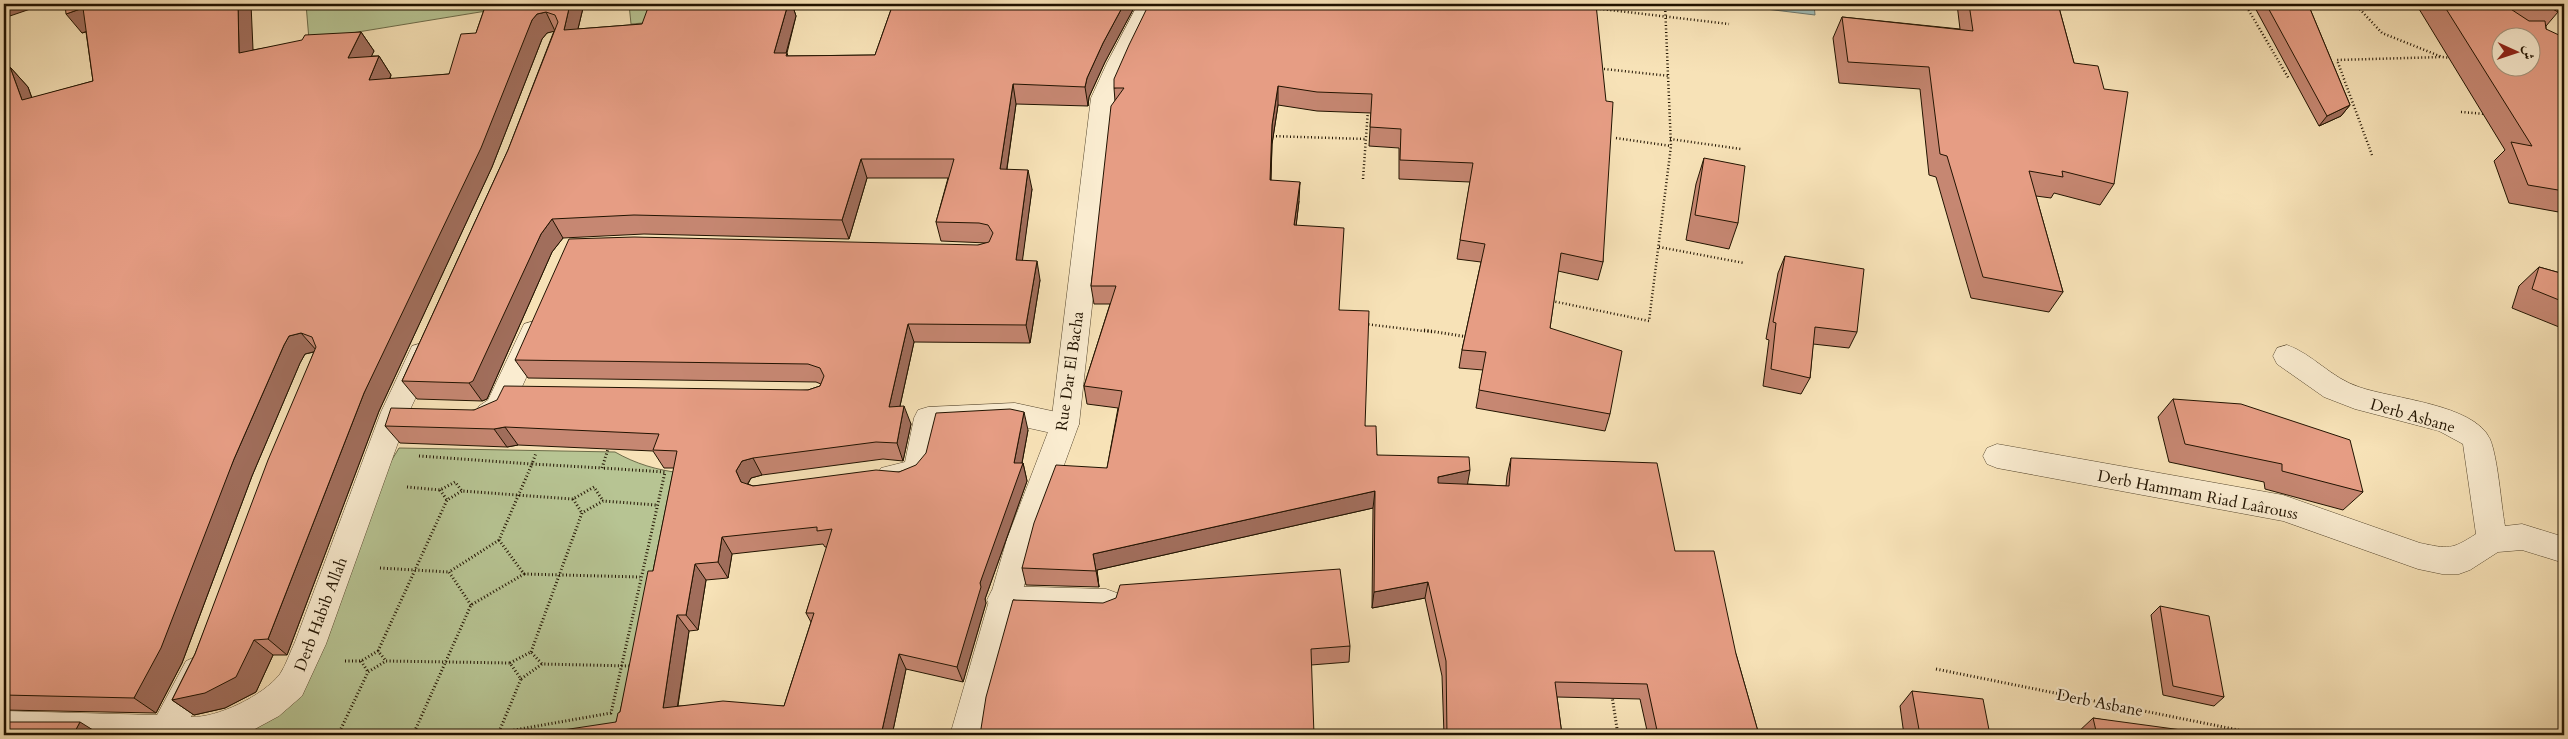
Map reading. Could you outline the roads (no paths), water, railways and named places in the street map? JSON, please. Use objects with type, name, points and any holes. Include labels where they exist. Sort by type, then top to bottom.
[{"type":"street","name":"Rue Dar El Bacha","points":[[966,735],[1003,600],[1022,539],[1065,424],[1103,98],[1118,63],[1149,4]]},
{"type":"street","points":[[468,414],[487,415],[495,412],[508,391],[545,305]]},
{"type":"street","name":"Derb Habib Allah","points":[[4,727],[204,732],[226,728],[267,705],[291,685],[310,644],[395,412],[434,329]]},
{"type":"street","name":"Derb Asbane","points":[[2287,356],[2339,392],[2358,400],[2432,418],[2459,427],[2473,435],[2478,447],[2492,540]]},
{"type":"street","points":[[508,391],[538,392]]},
{"type":"street","points":[[395,412],[422,413]]},
{"type":"street","points":[[865,476],[883,473],[891,477],[911,475],[919,467],[920,448],[926,433],[928,418],[1015,414],[1065,424]]},
{"type":"street","name":"Derb Hammam Riad Laârouss","points":[[1997,456],[2283,508],[2375,539],[2418,556],[2442,562],[2459,561],[2492,540],[2522,537],[2564,550]]},
{"type":"street","points":[[1003,600],[1106,603]]},
{"type":"street","points":[[166,731],[198,669],[208,642]]},
{"type":"water","points":[[1765,4],[1814,4],[1815,15],[1766,9]]}]
